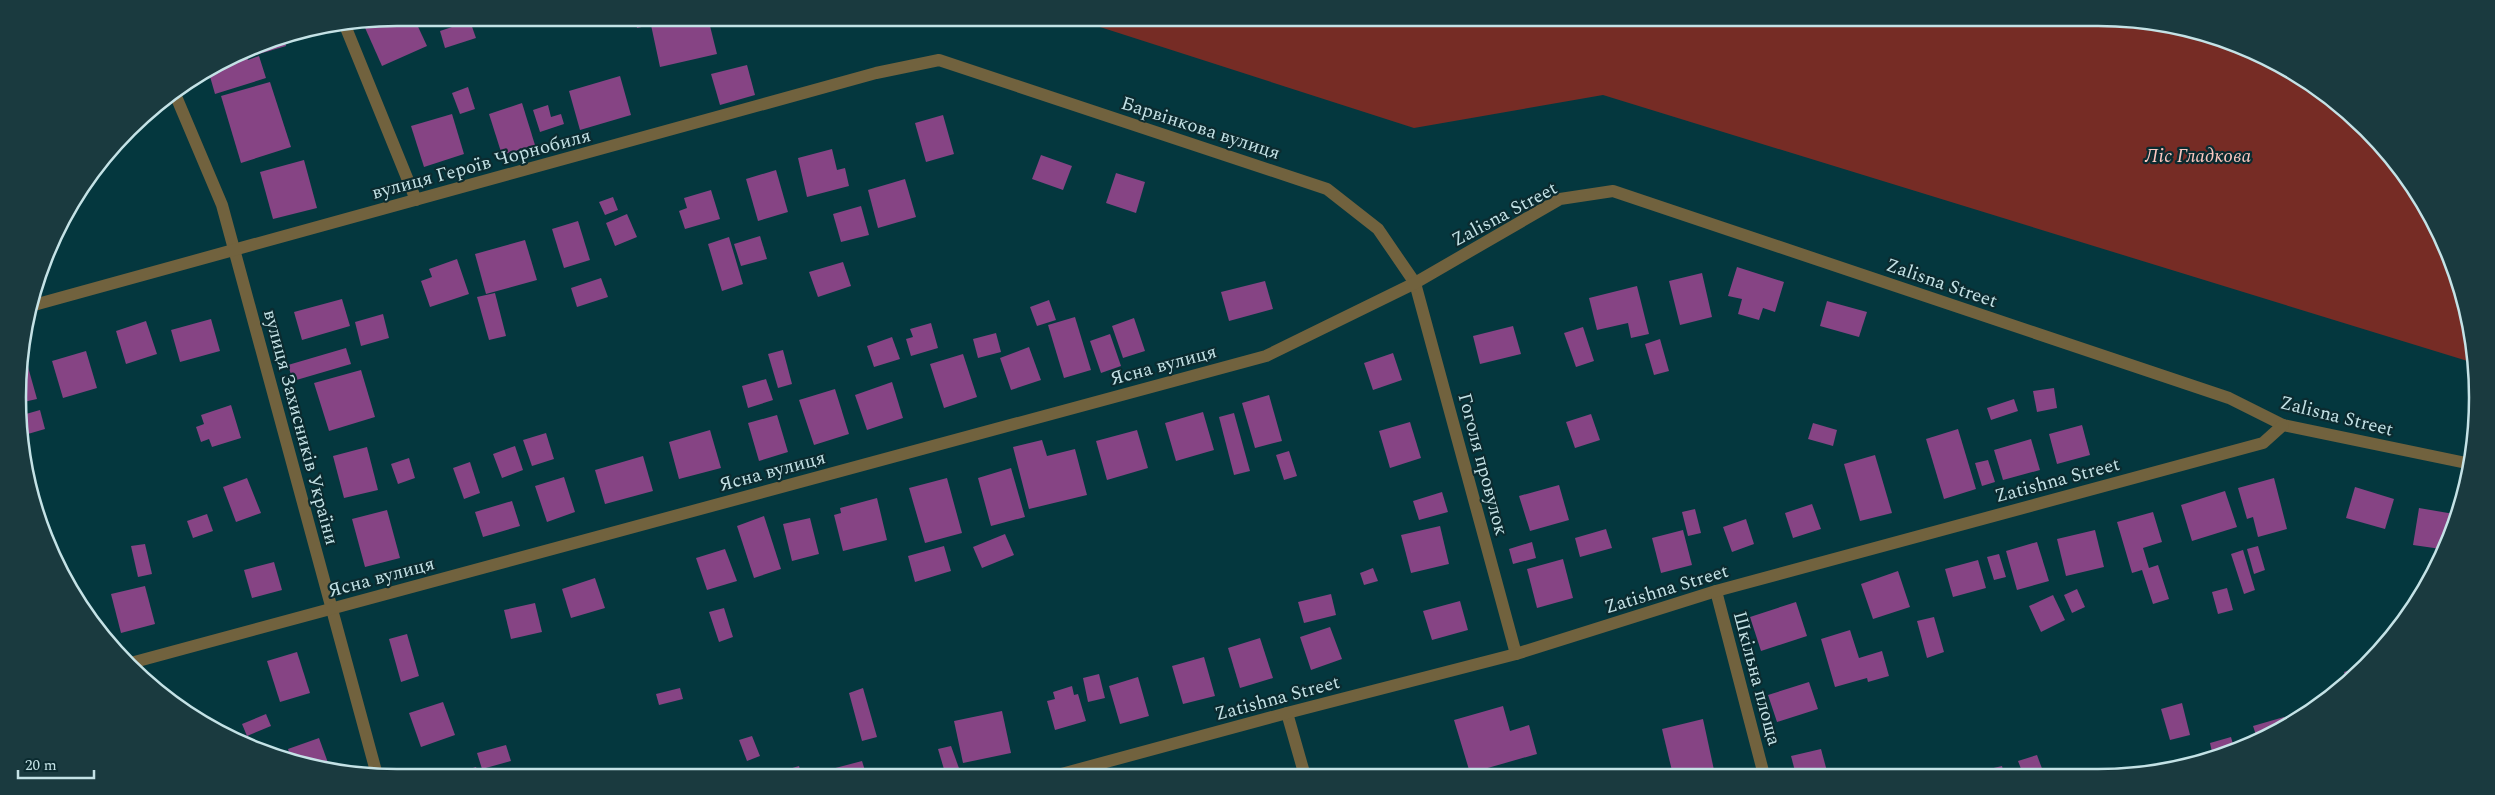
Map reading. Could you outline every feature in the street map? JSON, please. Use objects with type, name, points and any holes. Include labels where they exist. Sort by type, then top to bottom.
[{"type":"street","points":[[347,29],[416,200]]},
{"type":"street","name":"вулиця Героїв Чорнобиля","points":[[38,304],[876,73],[940,60]]},
{"type":"street","name":"Барвінкова вулиця","points":[[940,60],[1327,189],[1378,229],[1415,283]]},
{"type":"street","name":"вулиця Захисників України","points":[[177,99],[222,205],[375,768]]},
{"type":"street","name":"Zalisna Street","points":[[1415,283],[1560,199],[1613,191],[2229,398],[2283,425],[2463,462]]},
{"type":"street","name":"Ясна вулиця","points":[[136,661],[1266,356],[1415,283]]},
{"type":"street","name":"Гоголя провулок","points":[[1415,283],[1516,654]]},
{"type":"street","name":"Zatishna Street","points":[[1080,769],[1516,654],[1716,592],[2263,443],[2283,425]]},
{"type":"street","name":"Шкільна площа","points":[[1716,592],[1762,769]]},
{"type":"street","points":[[1287,713],[1303,769]]},
{"type":"green space","name":"Ліс Гладкова","points":[[1097,26],[2098,26],[2146,29],[2170,33],[2217,46],[2283,76],[2324,103],[2377,153],[2392,171],[2419,212],[2440,255],[2456,301],[2462,325],[2467,361],[1603,95],[1414,128]]},
{"type":"building","points":[[418,26],[427,46],[382,66],[365,28]]},
{"type":"building","points":[[455,26],[472,26],[476,38],[445,48],[440,31]]},
{"type":"building","points":[[651,26],[710,26],[717,54],[660,67]]},
{"type":"building","points":[[285,44],[286,46],[254,56]]},
{"type":"building","points":[[259,56],[266,78],[215,94],[210,77],[247,58],[248,60]]},
{"type":"building","points":[[747,65],[755,95],[720,105],[711,74]]},
{"type":"building","points":[[620,76],[631,115],[580,130],[569,91]]},
{"type":"building","points":[[270,82],[291,147],[241,163],[221,96]]},
{"type":"building","points":[[468,87],[475,109],[460,114],[452,93]]},
{"type":"building","points":[[522,103],[535,145],[502,155],[489,114]]},
{"type":"building","points":[[548,105],[551,117],[561,114],[564,124],[540,132],[533,110]]},
{"type":"building","points":[[452,114],[464,154],[424,167],[411,126]]},
{"type":"building","points":[[943,115],[954,154],[926,162],[915,123]]},
{"type":"building","points":[[832,149],[837,170],[845,168],[849,186],[807,197],[798,158]]},
{"type":"building","points":[[1041,155],[1072,166],[1063,190],[1032,179]]},
{"type":"building","points":[[304,160],[317,208],[273,219],[260,172]]},
{"type":"building","points":[[776,170],[788,212],[758,221],[746,179]]},
{"type":"building","points":[[1116,173],[1145,182],[1136,213],[1106,203]]},
{"type":"building","points":[[905,179],[916,217],[878,228],[868,190]]},
{"type":"building","points":[[711,190],[720,219],[685,229],[679,211],[687,208],[684,198]]},
{"type":"building","points":[[613,197],[618,210],[605,215],[599,202]]},
{"type":"building","points":[[861,206],[869,235],[841,242],[833,214]]},
{"type":"building","points":[[627,214],[637,237],[615,246],[606,223]]},
{"type":"building","points":[[578,221],[590,260],[564,268],[552,229]]},
{"type":"building","points":[[760,236],[767,259],[741,266],[734,244]]},
{"type":"building","points":[[729,237],[743,284],[722,291],[708,244]]},
{"type":"building","points":[[525,240],[537,280],[486,294],[475,254]]},
{"type":"building","points":[[457,259],[469,294],[430,307],[421,281],[432,277],[429,269]]},
{"type":"building","points":[[843,262],[851,286],[818,297],[809,272]]},
{"type":"building","points":[[1737,267],[1784,282],[1775,312],[1763,308],[1759,320],[1738,314],[1742,299],[1728,296]]},
{"type":"building","points":[[1702,273],[1712,317],[1680,325],[1669,281]]},
{"type":"building","points":[[601,278],[608,297],[577,307],[571,288]]},
{"type":"building","points":[[1265,281],[1273,309],[1229,321],[1221,292]]},
{"type":"building","points":[[1637,286],[1649,334],[1631,338],[1628,323],[1597,330],[1589,298]]},
{"type":"building","points":[[495,293],[506,336],[489,340],[477,297]]},
{"type":"building","points":[[342,299],[350,326],[302,340],[294,312]]},
{"type":"building","points":[[1049,300],[1056,320],[1037,326],[1030,307]]},
{"type":"building","points":[[1827,301],[1867,312],[1859,337],[1820,326]]},
{"type":"building","points":[[383,314],[389,338],[361,346],[355,322]]},
{"type":"building","points":[[1075,317],[1091,370],[1064,378],[1048,325]]},
{"type":"building","points":[[1134,318],[1145,351],[1123,358],[1112,326]]},
{"type":"building","points":[[211,319],[220,351],[180,362],[171,330]]},
{"type":"building","points":[[146,321],[157,354],[126,364],[116,331]]},
{"type":"building","points":[[931,323],[938,348],[911,356],[906,339],[913,337],[910,329]]},
{"type":"building","points":[[1513,326],[1521,354],[1480,364],[1473,336]]},
{"type":"building","points":[[1583,327],[1594,361],[1576,367],[1564,333]]},
{"type":"building","points":[[996,333],[1001,352],[978,358],[973,339]]},
{"type":"building","points":[[1110,334],[1121,366],[1101,373],[1090,341]]},
{"type":"building","points":[[892,337],[900,359],[874,367],[867,346]]},
{"type":"building","points":[[1660,339],[1669,371],[1654,375],[1645,344]]},
{"type":"building","points":[[1029,347],[1041,380],[1011,390],[1000,358]]},
{"type":"building","points":[[346,348],[351,364],[293,381],[288,365]]},
{"type":"building","points":[[783,350],[792,384],[778,388],[768,354]]},
{"type":"building","points":[[86,351],[97,388],[63,398],[52,361]]},
{"type":"building","points":[[1393,353],[1402,380],[1373,390],[1364,363]]},
{"type":"building","points":[[963,354],[977,397],[944,408],[930,364]]},
{"type":"building","points":[[27,367],[37,399],[26,401],[26,398]]},
{"type":"building","points":[[361,370],[375,417],[329,431],[314,383]]},
{"type":"building","points":[[766,379],[773,400],[748,408],[742,386]]},
{"type":"building","points":[[892,382],[903,418],[867,430],[855,395]]},
{"type":"building","points":[[2054,388],[2057,408],[2037,412],[2033,391]]},
{"type":"building","points":[[835,389],[849,434],[814,445],[799,400]]},
{"type":"building","points":[[1269,395],[1282,441],[1255,448],[1242,403]]},
{"type":"building","points":[[2014,399],[2018,411],[1991,420],[1987,408]]},
{"type":"building","points":[[231,405],[241,438],[212,447],[209,439],[201,442],[196,427],[204,424],[201,415]]},
{"type":"building","points":[[40,410],[45,429],[28,434],[27,414]]},
{"type":"building","points":[[1203,412],[1214,450],[1176,461],[1165,423]]},
{"type":"building","points":[[1234,413],[1250,471],[1234,475],[1219,417]]},
{"type":"building","points":[[1591,414],[1600,440],[1575,448],[1566,422]]},
{"type":"building","points":[[777,415],[788,452],[759,461],[748,423]]},
{"type":"building","points":[[1410,422],[1421,458],[1390,468],[1379,431]]},
{"type":"building","points":[[1813,423],[1837,430],[1833,446],[1808,439]]},
{"type":"building","points":[[2082,425],[2090,455],[2057,464],[2049,434]]},
{"type":"building","points":[[1958,429],[1976,489],[1944,499],[1926,439]]},
{"type":"building","points":[[710,430],[721,468],[679,479],[669,442]]},
{"type":"building","points":[[1137,430],[1148,468],[1107,480],[1096,441]]},
{"type":"building","points":[[546,433],[554,459],[532,466],[523,440]]},
{"type":"building","points":[[2031,439],[2040,470],[2003,480],[1994,450]]},
{"type":"building","points":[[1042,440],[1047,456],[1075,449],[1087,495],[1029,509],[1013,447]]},
{"type":"building","points":[[515,446],[523,470],[502,478],[493,454]]},
{"type":"building","points":[[367,447],[378,490],[344,498],[333,456]]},
{"type":"building","points":[[1289,451],[1297,476],[1284,480],[1276,455]]},
{"type":"building","points":[[1875,455],[1892,513],[1860,521],[1844,464]]},
{"type":"building","points":[[643,456],[653,491],[605,504],[595,470]]},
{"type":"building","points":[[409,458],[415,478],[398,484],[391,464]]},
{"type":"building","points":[[1988,460],[1995,482],[1982,486],[1975,463]]},
{"type":"building","points":[[470,462],[480,493],[464,499],[453,468]]},
{"type":"building","points":[[1011,468],[1025,517],[991,526],[978,478]]},
{"type":"building","points":[[564,477],[575,512],[547,522],[535,486]]},
{"type":"building","points":[[247,478],[261,513],[236,522],[223,487]]},
{"type":"building","points":[[947,478],[962,533],[925,543],[909,488]]},
{"type":"building","points":[[2274,478],[2287,529],[2258,537],[2253,517],[2247,519],[2238,488]]},
{"type":"building","points":[[1559,485],[1569,520],[1530,531],[1519,496]]},
{"type":"building","points":[[2355,487],[2394,499],[2385,529],[2346,518]]},
{"type":"building","points":[[2225,491],[2237,527],[2192,541],[2181,505]]},
{"type":"building","points":[[1442,492],[1448,512],[1419,520],[1413,501]]},
{"type":"building","points":[[877,498],[887,540],[843,551],[834,515],[841,513],[840,508]]},
{"type":"building","points":[[512,501],[520,526],[483,537],[475,512]]},
{"type":"building","points":[[1812,504],[1821,529],[1793,538],[1785,513]]},
{"type":"building","points":[[2419,508],[2450,513],[2436,548],[2413,545]]},
{"type":"building","points":[[1695,509],[1701,533],[1688,536],[1682,512]]},
{"type":"building","points":[[387,510],[400,558],[365,567],[352,519]]},
{"type":"building","points":[[2153,512],[2162,542],[2143,548],[2149,568],[2158,565],[2169,599],[2153,604],[2142,570],[2132,573],[2117,522]]},
{"type":"building","points":[[207,514],[213,531],[193,538],[187,521]]},
{"type":"building","points":[[764,516],[781,569],[754,578],[737,526]]},
{"type":"building","points":[[810,518],[819,554],[792,561],[783,524]]},
{"type":"building","points":[[1746,519],[1754,544],[1732,552],[1723,527]]},
{"type":"building","points":[[1440,526],[1449,564],[1411,573],[1401,535]]},
{"type":"building","points":[[1606,529],[1612,548],[1580,557],[1575,538]]},
{"type":"building","points":[[1683,530],[1692,565],[1661,573],[1652,538]]},
{"type":"building","points":[[2095,530],[2104,567],[2066,576],[2057,539]]},
{"type":"building","points":[[1005,534],[1014,555],[982,568],[973,547]]},
{"type":"building","points":[[1532,542],[1536,558],[1513,564],[1509,549]]},
{"type":"building","points":[[2037,542],[2049,581],[2017,590],[2006,551]]},
{"type":"building","points":[[145,544],[152,574],[138,577],[131,546]]},
{"type":"building","points":[[944,546],[951,571],[915,582],[908,556]]},
{"type":"building","points":[[2258,546],[2265,570],[2254,574],[2247,549]]},
{"type":"building","points":[[725,549],[737,581],[707,590],[696,558]]},
{"type":"building","points":[[2243,550],[2255,590],[2244,594],[2231,554]]},
{"type":"building","points":[[1999,554],[2006,577],[1994,580],[1987,557]]},
{"type":"building","points":[[1563,559],[1573,598],[1537,608],[1527,569]]},
{"type":"building","points":[[1978,560],[1986,588],[1953,597],[1945,569]]},
{"type":"building","points":[[274,562],[282,590],[252,598],[244,570]]},
{"type":"building","points":[[1373,568],[1378,581],[1364,585],[1360,573]]},
{"type":"building","points":[[1898,571],[1910,607],[1873,619],[1861,584]]},
{"type":"building","points":[[595,578],[605,608],[571,618],[562,589]]},
{"type":"building","points":[[145,586],[155,624],[121,633],[111,594]]},
{"type":"building","points":[[2227,588],[2233,610],[2218,614],[2212,592]]},
{"type":"building","points":[[2077,589],[2085,607],[2072,613],[2064,595]]},
{"type":"building","points":[[1331,594],[1336,615],[1304,623],[1298,602]]},
{"type":"building","points":[[2053,595],[2065,620],[2041,632],[2029,606]]},
{"type":"building","points":[[1460,601],[1468,630],[1432,640],[1423,611]]},
{"type":"building","points":[[1796,602],[1807,636],[1761,651],[1750,617]]},
{"type":"building","points":[[535,603],[542,632],[511,639],[504,610]]},
{"type":"building","points":[[724,608],[733,637],[719,642],[709,612]]},
{"type":"building","points":[[1934,617],[1944,652],[1927,658],[1917,621]]},
{"type":"building","points":[[1330,627],[1342,659],[1311,670],[1300,637]]},
{"type":"building","points":[[1850,630],[1859,658],[1882,651],[1889,676],[1868,682],[1867,678],[1835,687],[1821,639]]},
{"type":"building","points":[[407,634],[419,676],[401,682],[389,639]]},
{"type":"building","points":[[1260,638],[1273,678],[1240,688],[1228,648]]},
{"type":"building","points":[[297,652],[310,693],[280,702],[267,661]]},
{"type":"building","points":[[1204,657],[1215,696],[1183,704],[1172,666]]},
{"type":"building","points":[[1099,674],[1105,698],[1088,702],[1083,678]]},
{"type":"building","points":[[1138,677],[1149,716],[1120,724],[1109,686]]},
{"type":"building","points":[[1809,682],[1818,709],[1777,722],[1768,695]]},
{"type":"building","points":[[1072,686],[1074,695],[1078,694],[1086,721],[1055,730],[1047,701],[1055,699],[1053,692]]},
{"type":"building","points":[[680,688],[683,699],[659,705],[656,694]]},
{"type":"building","points":[[863,688],[877,737],[862,741],[849,693]]},
{"type":"building","points":[[443,702],[455,735],[421,747],[409,713]]},
{"type":"building","points":[[2182,703],[2190,735],[2170,740],[2161,709]]},
{"type":"building","points":[[1503,706],[1510,731],[1529,725],[1537,754],[1484,769],[1469,769],[1454,720]]},
{"type":"building","points":[[1002,711],[1011,753],[963,763],[954,721]]},
{"type":"building","points":[[266,714],[271,726],[247,736],[242,724]]},
{"type":"building","points":[[2284,717],[2284,718],[2255,733],[2253,726]]},
{"type":"building","points":[[1703,719],[1714,769],[1672,769],[1662,729]]},
{"type":"building","points":[[752,736],[760,756],[747,761],[739,740]]},
{"type":"building","points":[[2231,737],[2233,743],[2212,751],[2210,743]]},
{"type":"building","points":[[319,738],[328,762],[289,752],[288,749]]},
{"type":"building","points":[[506,745],[511,761],[482,769],[477,753]]},
{"type":"building","points":[[951,746],[959,769],[944,769],[938,749]]},
{"type":"building","points":[[1821,749],[1826,769],[1794,769],[1791,756]]},
{"type":"building","points":[[2037,755],[2042,769],[2021,769],[2018,761]]},
{"type":"building","points":[[862,761],[864,769],[832,769]]},
{"type":"building","points":[[799,766],[800,769],[789,769]]},
{"type":"building","points":[[2002,766],[2003,769],[1989,769]]}]
